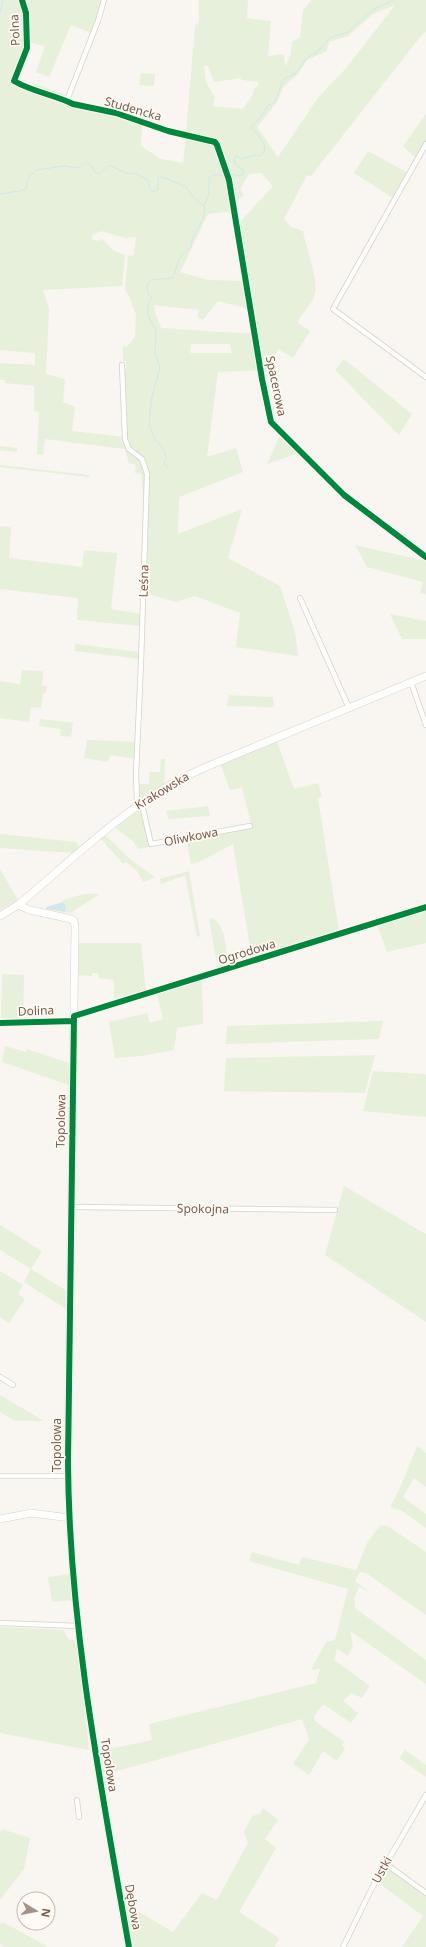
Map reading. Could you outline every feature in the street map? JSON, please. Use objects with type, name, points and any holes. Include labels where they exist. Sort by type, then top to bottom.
[{"type":"street","name":"Polna","points":[[14,81],[27,48],[26,13],[22,0]]},
{"type":"street","points":[[67,100],[98,21],[104,0]]},
{"type":"street","name":"Studencka","points":[[14,81],[59,100],[67,100],[73,104],[116,113],[168,131],[215,142],[219,147],[227,175]]},
{"type":"street","points":[[426,144],[333,309],[426,376]]},
{"type":"street","name":"Spacerowa","points":[[227,175],[239,236],[270,422],[344,495],[426,557]]},
{"type":"street","name":"Leśna","points":[[122,365],[125,439],[129,449],[142,459],[147,474],[136,775],[137,800],[139,804]]},
{"type":"street","points":[[300,598],[349,708]]},
{"type":"street","name":"Krakowska","points":[[0,916],[18,905],[139,804],[198,770],[426,676]]},
{"type":"street","points":[[411,682],[426,725]]},
{"type":"street","name":"Oliwkowa","points":[[139,804],[142,809],[151,844],[250,826]]},
{"type":"street","name":"Topolowa","points":[[18,905],[30,910],[66,917],[74,921],[68,1476],[79,1626],[101,1801],[116,1870]]},
{"type":"street","name":"Ogrodowa","points":[[74,1018],[426,907]]},
{"type":"street","name":"Dolina","points":[[0,1023],[74,1018]]},
{"type":"street","name":"Spokojna","points":[[71,1207],[335,1210]]},
{"type":"street","points":[[0,1377],[13,1385]]},
{"type":"street","points":[[0,1476],[68,1476]]},
{"type":"street","points":[[0,1519],[31,1513],[70,1518]]},
{"type":"street","points":[[0,1624],[79,1626]]},
{"type":"street","name":"Ustki","points":[[343,1947],[372,1888],[426,1795]]},
{"type":"street","points":[[77,1800],[79,1817]]},
{"type":"street","points":[[386,1864],[426,1893]]},
{"type":"street","name":"Dębowa","points":[[116,1870],[129,1947]]},
{"type":"green space","points":[[0,0],[20,0],[25,20],[27,34],[26,48],[25,54],[12,80],[15,84],[59,102],[66,101],[72,105],[142,123],[141,146],[161,159],[183,163],[186,137],[216,144],[229,172],[218,141],[186,133],[195,26],[199,22],[199,0],[248,0],[247,18],[271,21],[268,56],[284,54],[285,67],[290,56],[292,42],[300,37],[303,10],[312,0],[426,0],[426,33],[425,32],[417,41],[311,176],[307,175],[284,219],[291,227],[303,231],[316,287],[312,301],[297,322],[310,331],[293,358],[278,349],[264,374],[240,222],[273,186],[261,173],[249,174],[240,189],[244,195],[235,202],[230,180],[232,211],[208,214],[180,272],[208,280],[245,281],[249,309],[218,301],[203,320],[197,317],[199,310],[154,305],[161,328],[253,334],[259,370],[218,372],[207,457],[236,448],[243,472],[179,497],[178,534],[242,509],[228,558],[280,586],[295,632],[298,656],[236,647],[240,613],[195,596],[176,602],[148,594],[147,597],[145,597],[148,472],[142,458],[130,448],[127,439],[124,371],[126,369],[126,361],[123,361],[123,346],[127,347],[135,337],[136,315],[130,298],[125,290],[128,256],[134,255],[136,237],[125,238],[101,231],[92,235],[93,240],[99,241],[102,239],[114,251],[125,255],[122,286],[43,290],[49,308],[46,374],[65,379],[63,402],[75,407],[72,431],[123,437],[128,449],[140,460],[144,468],[146,481],[145,494],[143,492],[141,474],[135,473],[136,465],[129,463],[125,449],[45,439],[43,455],[37,454],[39,412],[34,411],[34,386],[5,383],[4,380],[0,380],[0,363],[35,365],[35,353],[0,350]],"holes":[[[395,5],[347,67],[318,98],[278,157],[257,127],[277,102],[284,86],[298,74],[307,60],[327,51],[329,42],[348,36],[373,14]],[[204,66],[208,66],[214,82],[241,78],[241,80],[259,82],[257,87],[254,88],[253,94],[243,109],[213,106],[215,98],[206,82]],[[191,344],[230,344],[232,353],[190,353]]]},
{"type":"green space","points":[[28,0],[102,0],[91,33],[71,25],[49,77],[36,72],[45,46],[29,42]]},
{"type":"green space","points":[[141,73],[155,74],[154,86],[139,85]]},
{"type":"green space","points":[[33,83],[66,95],[61,98],[31,86]]},
{"type":"green space","points":[[426,114],[426,140],[416,158],[403,146]]},
{"type":"green space","points":[[368,151],[408,173],[393,198],[354,173]]},
{"type":"green space","points":[[344,359],[412,414],[399,435],[335,370]]},
{"type":"green space","points":[[280,435],[299,453],[267,464]]},
{"type":"green space","points":[[0,446],[17,448],[17,452],[0,450]]},
{"type":"green space","points":[[0,465],[89,475],[89,477],[0,467]]},
{"type":"green space","points":[[0,526],[11,527],[9,558],[82,567],[84,550],[117,553],[111,609],[141,614],[140,626],[77,620],[78,598],[0,589]]},
{"type":"green space","points":[[355,545],[426,561],[426,594],[420,593],[423,582],[367,567]]},
{"type":"green space","points":[[390,614],[426,621],[426,639],[402,639]]},
{"type":"green space","points":[[75,644],[140,652],[140,659],[75,651]]},
{"type":"green space","points":[[22,670],[43,671],[42,686],[47,686],[46,693],[43,693],[41,708],[31,707],[29,722],[0,718],[0,681],[20,684]]},
{"type":"green space","points":[[229,695],[273,697],[274,707],[227,706]]},
{"type":"green space","points":[[40,719],[73,723],[71,737],[60,736],[61,729],[39,726]]},
{"type":"green space","points":[[87,740],[136,742],[136,759],[110,755],[108,762],[84,758]]},
{"type":"green space","points":[[277,742],[294,789],[318,783],[322,796],[318,798],[339,931],[252,959],[233,844],[201,861],[191,864],[186,839],[252,827],[242,788],[230,790],[221,765]]},
{"type":"green space","points":[[161,759],[165,759],[164,785],[138,800],[138,784],[149,784],[150,772],[160,772]]},
{"type":"green space","points":[[208,806],[210,816],[169,819],[166,811]]},
{"type":"green space","points":[[138,809],[141,809],[151,847],[138,849],[134,842],[114,827]]},
{"type":"green space","points":[[0,834],[76,842],[79,847],[73,853],[0,848]]},
{"type":"green space","points":[[105,835],[131,860],[155,877],[143,882],[137,871],[126,862],[123,864],[101,839]]},
{"type":"green space","points":[[0,869],[18,900],[0,910]]},
{"type":"green space","points":[[189,871],[200,936],[197,937],[185,875],[161,884],[160,879]]},
{"type":"green space","points":[[84,894],[100,894],[70,913],[65,912],[66,906],[63,900]]},
{"type":"green space","points":[[426,910],[426,943],[387,952],[377,925]]},
{"type":"green space","points":[[212,918],[217,922],[224,934],[226,947],[227,967],[218,970],[209,919]]},
{"type":"green space","points":[[78,943],[141,943],[146,992],[114,1001],[114,980],[98,978],[98,973],[92,973],[92,976],[78,975]]},
{"type":"green space","points":[[2,974],[24,975],[23,1019],[1,1018]]},
{"type":"green space","points":[[202,980],[203,1024],[177,1028],[174,1050],[142,1056],[115,1058],[109,1022],[147,1013],[150,1023],[163,1019],[157,994]]},
{"type":"green space","points":[[383,1021],[379,1039],[226,1044],[227,1026]]},
{"type":"green space","points":[[5,1046],[26,1052],[27,1049],[69,1063],[69,1085],[2,1062]]},
{"type":"green space","points":[[375,1055],[365,1093],[224,1091],[226,1058]]},
{"type":"green space","points":[[373,1071],[426,1074],[426,1117],[363,1111]]},
{"type":"green space","points":[[344,1186],[426,1234],[426,1322],[325,1255]]},
{"type":"green space","points":[[0,1225],[42,1251],[31,1269],[0,1250]]},
{"type":"green space","points":[[31,1269],[67,1291],[66,1309],[24,1282]]},
{"type":"green space","points":[[0,1271],[23,1285],[18,1294],[25,1299],[9,1323],[0,1317]]},
{"type":"green space","points":[[0,1395],[44,1421],[15,1421],[0,1412]]},
{"type":"green space","points":[[417,1446],[426,1453],[426,1487],[414,1478],[403,1497],[426,1514],[426,1528],[402,1511],[390,1507],[400,1488]]},
{"type":"green space","points":[[381,1525],[389,1527],[426,1552],[426,1615],[366,1573],[360,1572],[355,1581],[371,1593],[359,1587],[354,1599],[355,1608],[426,1660],[426,1684],[350,1631],[353,1646],[348,1656],[337,1649],[334,1660],[370,1686],[362,1698],[351,1693],[343,1701],[358,1713],[351,1723],[323,1704],[314,1716],[315,1721],[344,1742],[342,1745],[345,1749],[337,1761],[323,1751],[309,1775],[293,1764],[309,1739],[302,1719],[103,1775],[100,1751],[152,1740],[149,1724],[316,1683],[320,1669],[311,1670],[326,1642],[335,1640],[348,1589],[249,1561],[252,1552],[299,1565],[302,1557],[356,1570],[368,1541]]},
{"type":"green space","points":[[70,1574],[73,1600],[52,1602],[48,1577]]},
{"type":"green space","points":[[0,1627],[64,1630],[68,1639],[77,1641],[89,1750],[0,1733]]},
{"type":"green space","points":[[405,1750],[426,1765],[426,1777],[399,1758]]},
{"type":"green space","points":[[263,1808],[278,1820],[265,1839],[276,1848],[239,1912],[279,1938],[275,1947],[132,1947],[124,1903],[173,1932],[202,1893],[217,1900],[248,1843],[244,1832],[252,1816],[260,1814]]},
{"type":"green space","points":[[2,1829],[30,1838],[24,1869],[0,1900],[0,1832]]},
{"type":"green space","points":[[391,1869],[426,1895],[426,1947],[402,1947],[423,1916],[379,1883],[386,1870]]},
{"type":"green space","points":[[3,1922],[16,1929],[16,1931],[19,1931],[48,1947],[5,1947],[0,1944],[0,1924]]},
{"type":"water","points":[[63,902],[66,906],[65,912],[46,909],[46,907]]},
{"type":"waterway","points":[[0,13],[3,0]]},
{"type":"waterway","points":[[230,174],[239,176],[244,174],[243,170],[235,164],[234,159],[236,156],[242,159],[254,155],[260,156],[263,153],[265,149],[263,142],[252,126],[260,118],[267,106],[275,102],[284,79],[296,73],[307,58],[320,49],[330,38],[348,32],[374,9],[393,0]]},
{"type":"waterway","points":[[0,194],[25,190],[29,177],[36,170],[65,166],[78,168],[86,162],[99,174],[109,165],[125,173],[137,174],[148,180],[150,189],[153,192],[158,189],[158,178],[163,177],[186,187],[192,196],[205,207],[203,219],[191,243],[191,247],[179,259],[173,278],[151,280],[147,285],[148,293],[152,298],[148,303],[148,316],[156,331],[155,353],[160,367],[151,401],[149,425],[155,439],[165,452],[166,459],[164,464],[169,468]]},
{"type":"waterway","points":[[204,206],[209,194],[209,177],[214,175],[223,175]]},
{"type":"cycle path","points":[[22,0],[26,13],[27,48],[14,81],[73,104],[116,113],[168,131],[215,142],[229,180],[262,379],[271,422],[344,495],[426,557]]},
{"type":"cycle path","points":[[129,1947],[88,1706],[80,1645],[70,1523],[68,1462],[74,1016],[426,907]]},
{"type":"cycle path","points":[[0,1023],[74,1021]]}]
